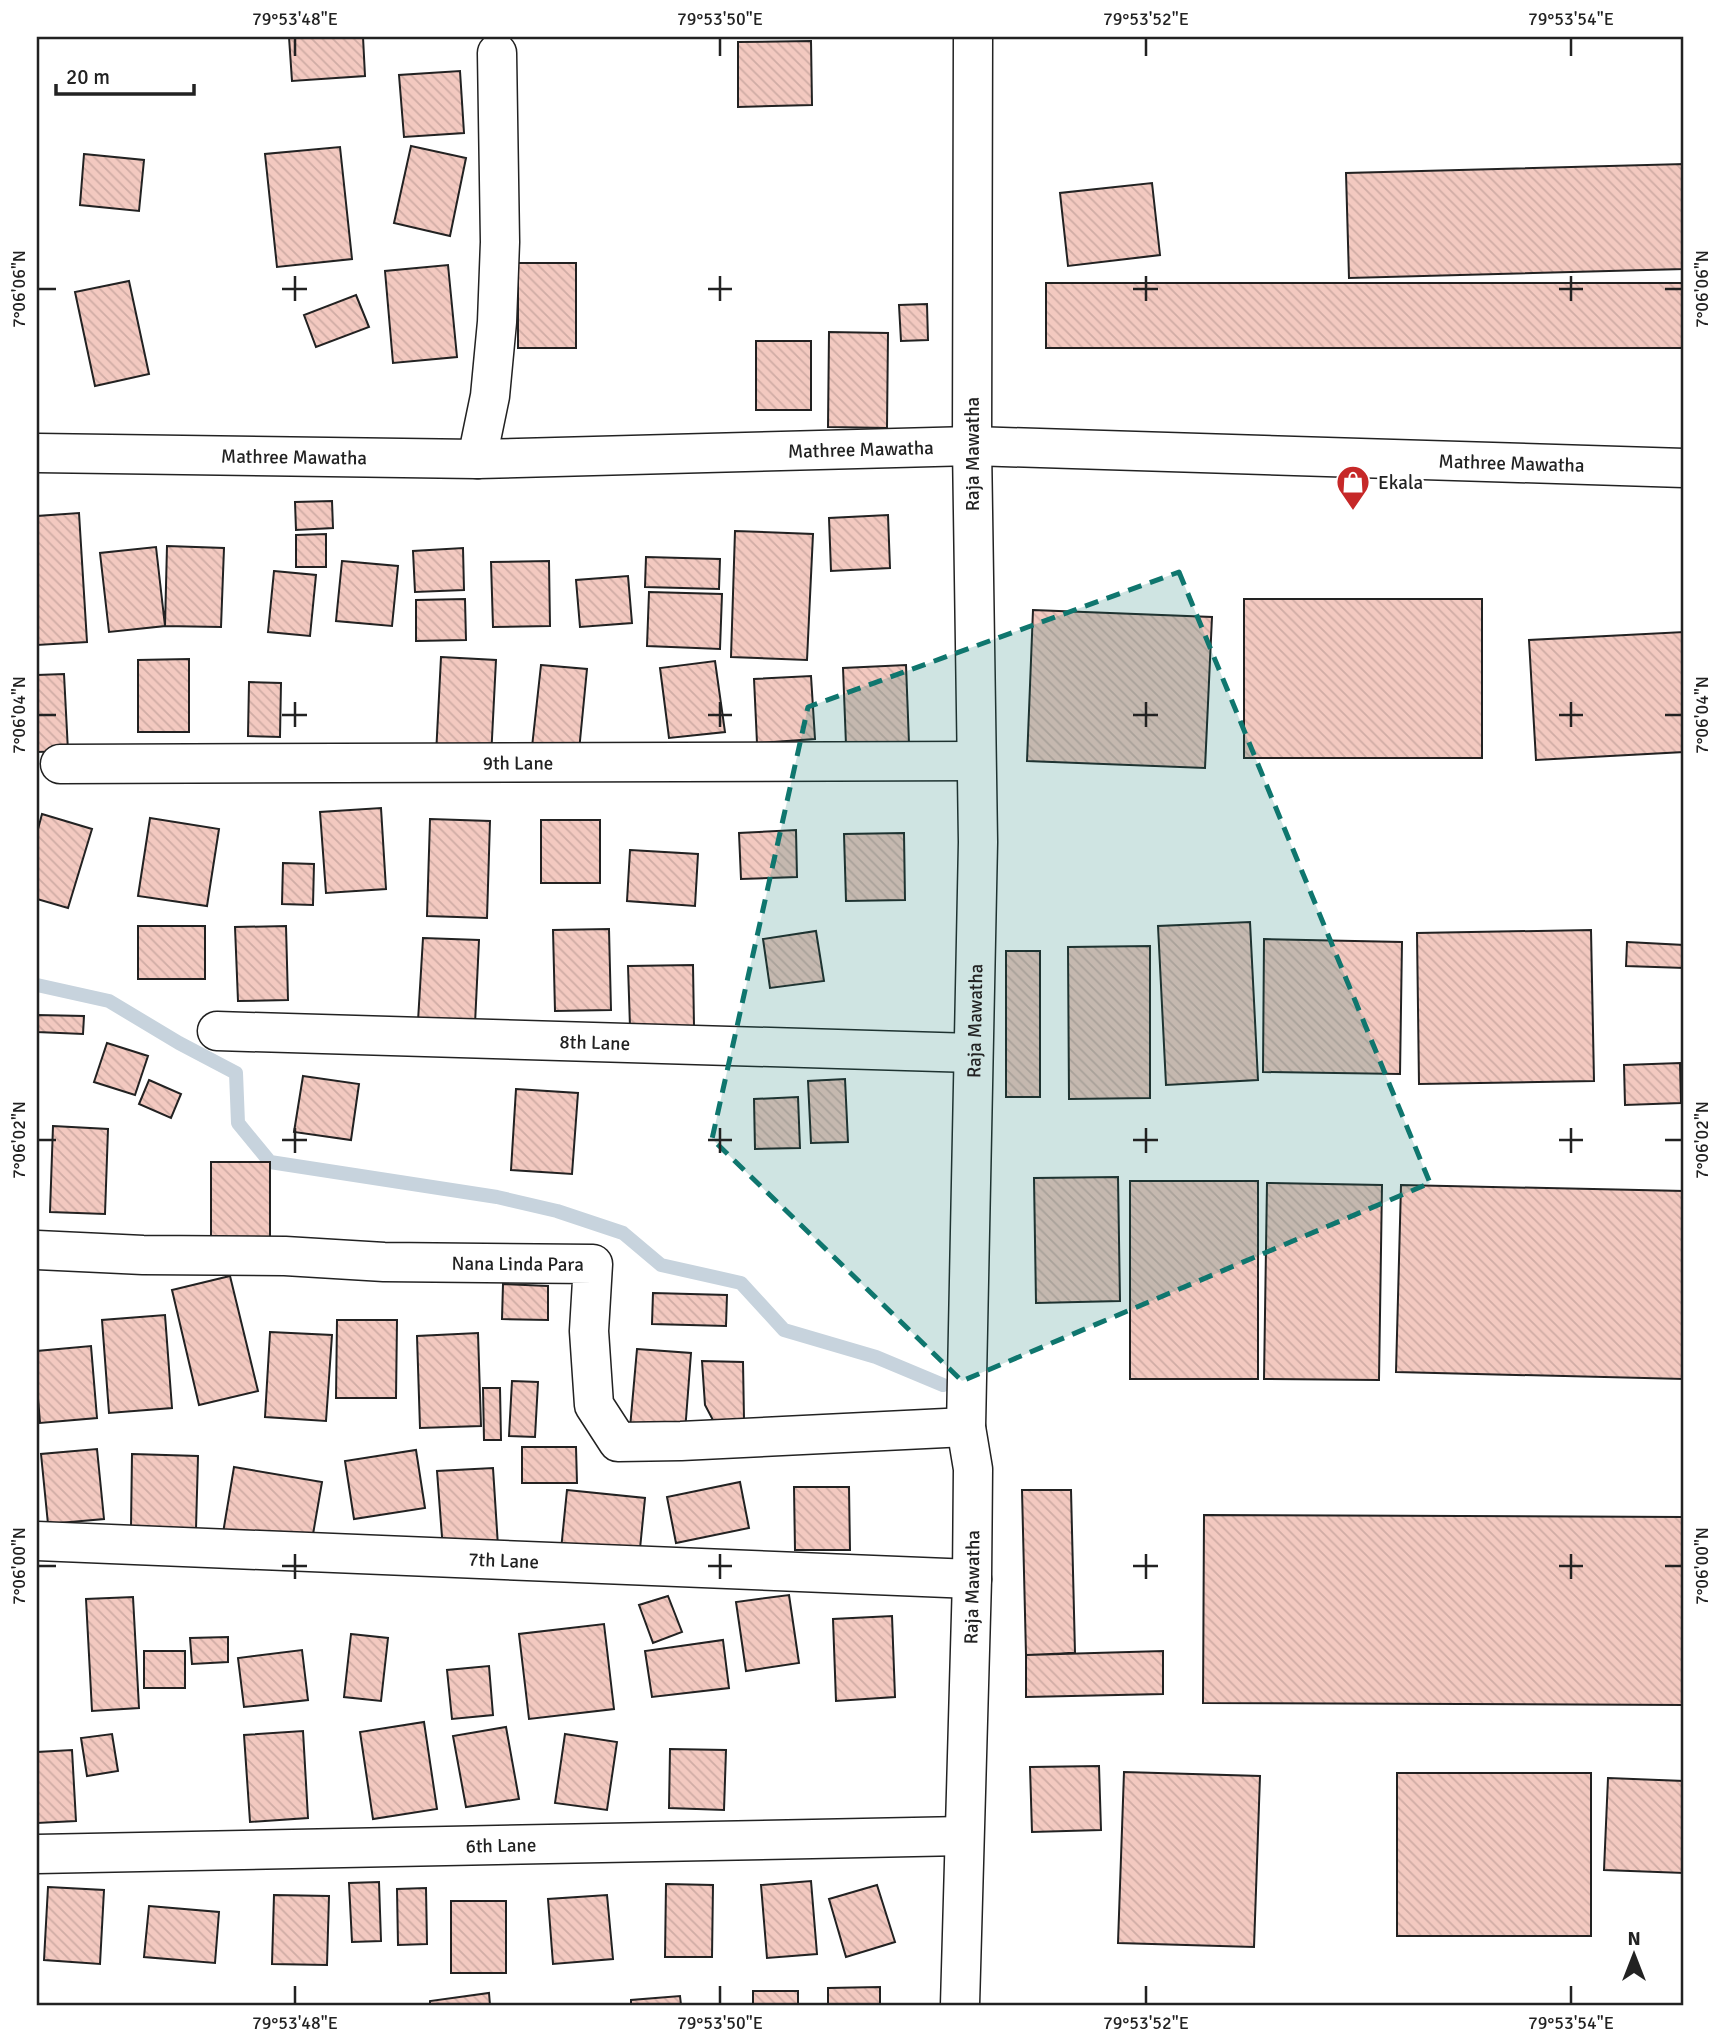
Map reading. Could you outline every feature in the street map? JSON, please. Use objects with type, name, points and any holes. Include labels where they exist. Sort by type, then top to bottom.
[{"type":"street","name":"Raja Mawatha","points":[[960,2005],[972,1579],[973,1469],[966,1427],[978,842],[972,446],[973,37]]},
{"type":"street","points":[[477,459],[490,396],[497,322],[500,242],[497,53]]},
{"type":"street","name":"Mathree Mawatha","points":[[37,453],[477,459],[972,446],[1684,468]]},
{"type":"street","name":"9th Lane","points":[[60,764],[976,761]]},
{"type":"street","name":"8th Lane","points":[[217,1031],[973,1053]]},
{"type":"street","name":"Nana Linda Para","points":[[37,1251],[285,1256],[384,1262],[593,1264],[589,1331],[594,1405],[618,1442],[966,1427]]},
{"type":"street","name":"7th Lane","points":[[37,1541],[972,1579]]},
{"type":"street","name":"6th Lane","points":[[37,1854],[964,1836]]},
{"type":"highlighted area","points":[[1179,572],[1430,1183],[962,1381],[712,1139],[808,707]]},
{"type":"building","points":[[289,37],[363,37],[365,76],[292,81]]},
{"type":"building","points":[[811,41],[812,105],[738,107],[738,42]]},
{"type":"building","points":[[460,71],[464,133],[404,137],[399,75]]},
{"type":"building","points":[[411,146],[466,158],[450,236],[394,223]]},
{"type":"building","points":[[340,147],[352,259],[277,267],[265,154]]},
{"type":"building","points":[[84,154],[144,160],[139,211],[80,205]]},
{"type":"building","points":[[1684,164],[1684,269],[1349,278],[1346,173]]},
{"type":"building","points":[[1152,183],[1160,255],[1068,266],[1060,193]]},
{"type":"building","points":[[518,263],[576,263],[576,348],[518,348]]},
{"type":"building","points":[[448,265],[457,357],[393,363],[385,271]]},
{"type":"building","points":[[129,281],[149,374],[95,386],[75,292]]},
{"type":"building","points":[[1046,283],[1684,283],[1684,348],[1046,348]]},
{"type":"building","points":[[356,295],[369,327],[316,347],[304,315]]},
{"type":"building","points":[[927,304],[928,340],[901,341],[899,305]]},
{"type":"building","points":[[829,332],[888,333],[887,428],[828,427]]},
{"type":"building","points":[[756,341],[811,341],[811,410],[756,410]]},
{"type":"building","points":[[332,501],[333,528],[296,530],[295,502]]},
{"type":"building","points":[[79,513],[87,642],[37,645],[37,516]]},
{"type":"building","points":[[888,515],[890,568],[831,571],[829,518]]},
{"type":"building","points":[[735,531],[813,534],[807,660],[731,657]]},
{"type":"building","points":[[326,534],[326,567],[296,567],[296,535]]},
{"type":"building","points":[[167,546],[224,548],[221,627],[165,626]]},
{"type":"building","points":[[156,547],[165,626],[109,632],[100,553]]},
{"type":"building","points":[[463,548],[464,590],[415,592],[413,551]]},
{"type":"building","points":[[646,557],[720,559],[719,589],[645,587]]},
{"type":"building","points":[[342,561],[398,566],[392,626],[336,621]]},
{"type":"building","points":[[549,561],[550,626],[493,627],[491,562]]},
{"type":"building","points":[[274,571],[316,575],[310,636],[268,632]]},
{"type":"building","points":[[628,576],[632,623],[580,627],[576,580]]},
{"type":"building","points":[[649,592],[722,594],[720,649],[647,646]]},
{"type":"building","points":[[465,599],[466,640],[416,641],[416,600]]},
{"type":"building","points":[[1244,599],[1482,599],[1482,758],[1244,758]]},
{"type":"building","points":[[1033,610],[1212,617],[1205,768],[1027,761]]},
{"type":"building","points":[[1684,632],[1684,752],[1536,760],[1529,640]]},
{"type":"building","points":[[441,657],[496,660],[491,758],[436,755]]},
{"type":"building","points":[[189,659],[189,732],[138,732],[138,660]]},
{"type":"building","points":[[715,661],[725,732],[669,738],[660,668]]},
{"type":"building","points":[[541,665],[587,669],[579,751],[532,747]]},
{"type":"building","points":[[906,665],[909,743],[846,745],[843,668]]},
{"type":"building","points":[[64,674],[68,751],[37,752],[37,675]]},
{"type":"building","points":[[811,676],[815,739],[757,743],[754,679]]},
{"type":"building","points":[[249,682],[281,683],[280,737],[248,736]]},
{"type":"building","points":[[381,808],[386,889],[326,893],[320,812]]},
{"type":"building","points":[[42,814],[92,829],[68,908],[37,899],[37,833]]},
{"type":"building","points":[[150,818],[219,829],[207,906],[138,896]]},
{"type":"building","points":[[430,819],[490,821],[487,918],[427,916]]},
{"type":"building","points":[[541,820],[600,820],[600,883],[541,883]]},
{"type":"building","points":[[796,830],[797,877],[741,879],[739,833]]},
{"type":"building","points":[[904,833],[905,900],[846,901],[844,834]]},
{"type":"building","points":[[630,850],[698,854],[695,906],[627,901]]},
{"type":"building","points":[[283,863],[314,864],[313,905],[282,904]]},
{"type":"building","points":[[1250,922],[1258,1080],[1166,1085],[1158,926]]},
{"type":"building","points":[[138,926],[205,926],[205,979],[138,979]]},
{"type":"building","points":[[286,926],[288,1000],[238,1001],[235,927]]},
{"type":"building","points":[[609,929],[611,1010],[555,1011],[553,930]]},
{"type":"building","points":[[1591,930],[1594,1081],[1419,1084],[1417,933]]},
{"type":"building","points":[[816,931],[824,981],[770,988],[763,939]]},
{"type":"building","points":[[423,938],[479,940],[475,1024],[418,1021]]},
{"type":"building","points":[[1264,939],[1402,942],[1400,1074],[1263,1072]]},
{"type":"building","points":[[1627,942],[1684,945],[1684,968],[1626,966]]},
{"type":"building","points":[[1150,946],[1150,1098],[1069,1099],[1068,947]]},
{"type":"building","points":[[1006,951],[1040,951],[1040,1097],[1006,1097]]},
{"type":"building","points":[[693,965],[694,1026],[630,1027],[628,966]]},
{"type":"building","points":[[37,1015],[84,1016],[83,1034],[37,1032]]},
{"type":"building","points":[[107,1043],[148,1056],[135,1095],[94,1082]]},
{"type":"building","points":[[1680,1063],[1681,1103],[1625,1105],[1624,1065]]},
{"type":"building","points":[[303,1076],[359,1084],[351,1140],[294,1132]]},
{"type":"building","points":[[845,1079],[848,1142],[811,1143],[808,1081]]},
{"type":"building","points":[[149,1080],[181,1094],[171,1118],[139,1104]]},
{"type":"building","points":[[516,1089],[578,1093],[572,1174],[511,1170]]},
{"type":"building","points":[[798,1097],[800,1148],[755,1149],[754,1099]]},
{"type":"building","points":[[53,1126],[108,1129],[105,1214],[50,1212]]},
{"type":"building","points":[[211,1162],[270,1162],[270,1237],[211,1237]]},
{"type":"building","points":[[1118,1177],[1120,1301],[1036,1303],[1034,1178]]},
{"type":"building","points":[[1130,1181],[1258,1181],[1258,1379],[1130,1379]]},
{"type":"building","points":[[1267,1183],[1382,1185],[1379,1380],[1264,1379]]},
{"type":"building","points":[[1401,1185],[1684,1191],[1684,1379],[1396,1372]]},
{"type":"building","points":[[230,1276],[258,1391],[199,1405],[172,1290]]},
{"type":"building","points":[[503,1284],[548,1286],[548,1320],[502,1319]]},
{"type":"building","points":[[653,1293],[727,1295],[726,1326],[652,1324]]},
{"type":"building","points":[[165,1315],[172,1408],[109,1413],[102,1320]]},
{"type":"building","points":[[337,1320],[397,1320],[396,1398],[336,1398]]},
{"type":"building","points":[[270,1332],[332,1335],[326,1421],[265,1417]]},
{"type":"building","points":[[478,1333],[481,1426],[420,1428],[417,1336]]},
{"type":"building","points":[[91,1346],[97,1418],[40,1423],[37,1351]]},
{"type":"building","points":[[637,1349],[691,1353],[685,1432],[630,1428]]},
{"type":"building","points":[[702,1361],[743,1362],[744,1419],[715,1424],[705,1405]]},
{"type":"building","points":[[512,1381],[538,1382],[535,1437],[509,1436]]},
{"type":"building","points":[[483,1388],[500,1388],[501,1440],[484,1440]]},
{"type":"building","points":[[522,1447],[576,1447],[577,1483],[522,1483]]},
{"type":"building","points":[[97,1449],[104,1519],[48,1524],[41,1454]]},
{"type":"building","points":[[416,1450],[425,1508],[354,1519],[345,1461]]},
{"type":"building","points":[[132,1454],[198,1456],[196,1529],[131,1528]]},
{"type":"building","points":[[234,1467],[322,1482],[311,1546],[223,1533]]},
{"type":"building","points":[[493,1468],[498,1546],[443,1550],[437,1471]]},
{"type":"building","points":[[740,1482],[749,1528],[676,1543],[667,1497]]},
{"type":"building","points":[[794,1487],[849,1487],[850,1550],[795,1550]]},
{"type":"building","points":[[567,1490],[645,1498],[639,1559],[561,1550]]},
{"type":"building","points":[[1022,1490],[1071,1490],[1075,1653],[1026,1655]]},
{"type":"building","points":[[1204,1515],[1684,1517],[1684,1705],[1203,1703]]},
{"type":"building","points":[[789,1595],[799,1663],[746,1671],[736,1602]]},
{"type":"building","points":[[668,1596],[682,1632],[653,1643],[639,1605]]},
{"type":"building","points":[[133,1597],[139,1708],[92,1711],[86,1599]]},
{"type":"building","points":[[892,1616],[895,1697],[836,1701],[833,1619]]},
{"type":"building","points":[[604,1624],[614,1709],[529,1719],[519,1634]]},
{"type":"building","points":[[351,1634],[388,1638],[381,1701],[344,1697]]},
{"type":"building","points":[[228,1637],[228,1662],[192,1664],[190,1638]]},
{"type":"building","points":[[723,1640],[729,1688],[652,1697],[645,1651]]},
{"type":"building","points":[[302,1650],[308,1700],[244,1707],[238,1658]]},
{"type":"building","points":[[144,1651],[185,1651],[185,1688],[144,1688]]},
{"type":"building","points":[[1163,1651],[1163,1694],[1026,1697],[1026,1655]]},
{"type":"building","points":[[489,1666],[493,1715],[452,1719],[447,1670]]},
{"type":"building","points":[[424,1722],[437,1809],[373,1819],[360,1732]]},
{"type":"building","points":[[506,1727],[519,1799],[466,1807],[453,1736]]},
{"type":"building","points":[[303,1731],[308,1818],[250,1822],[244,1735]]},
{"type":"building","points":[[112,1734],[118,1771],[87,1776],[81,1738]]},
{"type":"building","points":[[565,1734],[617,1742],[607,1810],[555,1803]]},
{"type":"building","points":[[670,1749],[726,1750],[724,1810],[669,1808]]},
{"type":"building","points":[[72,1750],[76,1821],[37,1823],[37,1752]]},
{"type":"building","points":[[1099,1766],[1101,1830],[1032,1832],[1030,1767]]},
{"type":"building","points":[[1124,1772],[1260,1776],[1254,1947],[1118,1943]]},
{"type":"building","points":[[1397,1773],[1591,1773],[1591,1936],[1397,1936]]},
{"type":"building","points":[[1608,1778],[1684,1781],[1684,1873],[1604,1870]]},
{"type":"building","points":[[811,1881],[817,1954],[767,1958],[761,1885]]},
{"type":"building","points":[[379,1882],[381,1941],[352,1942],[349,1883]]},
{"type":"building","points":[[666,1884],[713,1885],[712,1957],[665,1957]]},
{"type":"building","points":[[877,1885],[895,1942],[846,1957],[829,1899]]},
{"type":"building","points":[[48,1887],[104,1890],[100,1964],[44,1960]]},
{"type":"building","points":[[426,1888],[427,1944],[398,1945],[397,1889]]},
{"type":"building","points":[[274,1895],[329,1896],[327,1965],[272,1964]]},
{"type":"building","points":[[607,1895],[613,1959],[553,1964],[548,1899]]},
{"type":"building","points":[[451,1901],[506,1901],[506,1973],[451,1973]]},
{"type":"building","points":[[149,1906],[219,1912],[215,1963],[144,1957]]},
{"type":"building","points":[[880,1987],[880,2005],[828,2005],[828,1988]]},
{"type":"building","points":[[753,1991],[798,1991],[798,2005],[753,2005]]},
{"type":"building","points":[[489,1993],[490,2005],[430,2005],[430,2001]]},
{"type":"building","points":[[680,1996],[681,2005],[631,2005],[631,2000]]},
{"type":"waterway","points":[[37,985],[109,1001],[236,1073],[238,1123],[270,1162],[497,1197],[557,1211],[623,1233],[661,1265],[741,1283],[784,1330],[876,1357],[943,1385]]},
{"type":"place","name":"Ekala","points":[[1353,512]]}]
